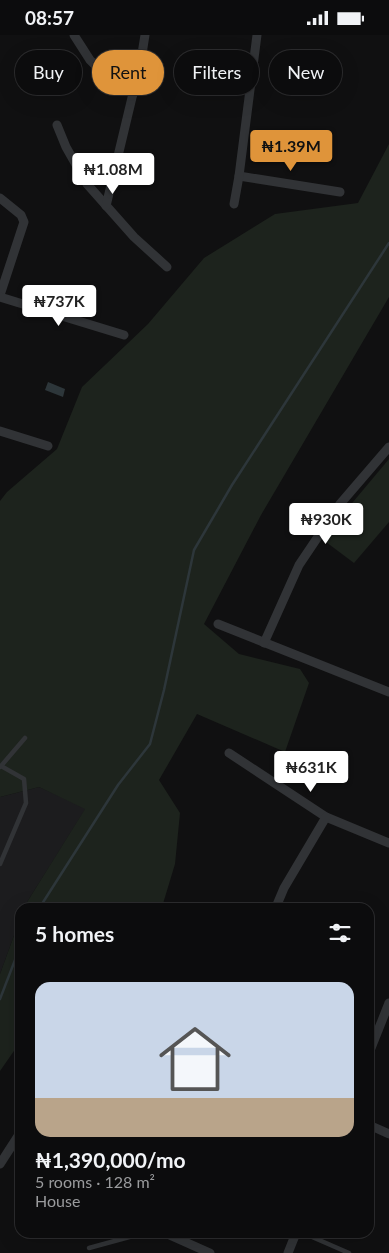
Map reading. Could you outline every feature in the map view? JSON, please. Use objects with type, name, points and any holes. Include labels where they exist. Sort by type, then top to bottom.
[{"type":"street","points":[[74,35],[92,62]]},
{"type":"street","points":[[142,50],[144,35]]},
{"type":"street","points":[[234,204],[257,35]]},
{"type":"street","points":[[106,206],[133,95]]},
{"type":"street","points":[[56,125],[87,184],[134,237],[167,267]]},
{"type":"street","points":[[239,176],[340,192]]},
{"type":"street","points":[[0,197],[21,215],[24,222],[0,296],[124,335]]},
{"type":"street","points":[[0,431],[48,446]]},
{"type":"street","points":[[264,643],[299,565],[340,504],[389,447]]},
{"type":"street","points":[[218,624],[389,691]]},
{"type":"street","points":[[229,753],[326,817],[389,843]]},
{"type":"street","points":[[278,903],[284,888],[326,817]]},
{"type":"street","points":[[374,1040],[389,1003]]},
{"type":"street","points":[[374,1127],[389,1134]]},
{"type":"street","points":[[0,1165],[15,1141]]},
{"type":"street","points":[[176,1238],[210,1253]]},
{"type":"street","points":[[288,1253],[294,1238]]},
{"type":"lane","points":[[0,864],[26,803],[24,779],[0,767],[25,738]]},
{"type":"lane","points":[[89,1248],[126,1238]]},
{"type":"lane","points":[[314,1238],[349,1253]]},
{"type":"shaded area","points":[[389,144],[389,297],[261,515],[204,624],[239,654],[300,669],[309,683],[285,752],[197,714],[159,780],[180,813],[175,864],[163,903],[26,903],[85,809],[39,787],[0,797],[0,501],[7,492],[57,449],[82,387],[148,324],[204,258],[275,214],[358,203]]},
{"type":"shaded area","points":[[48,382],[65,389],[63,397],[45,390]]},
{"type":"shaded area","points":[[389,459],[389,522],[354,563],[322,539]]},
{"type":"shaded area","points":[[39,787],[86,808],[27,903],[15,903],[15,933],[0,974],[0,797]]},
{"type":"shaded area","points":[[15,933],[15,1049],[0,1071],[0,974]]},
{"type":"waterway","points":[[43,903],[118,785],[150,744],[164,690],[194,550],[232,485],[389,243]]},
{"type":"waterway","points":[[0,999],[15,960]]}]
